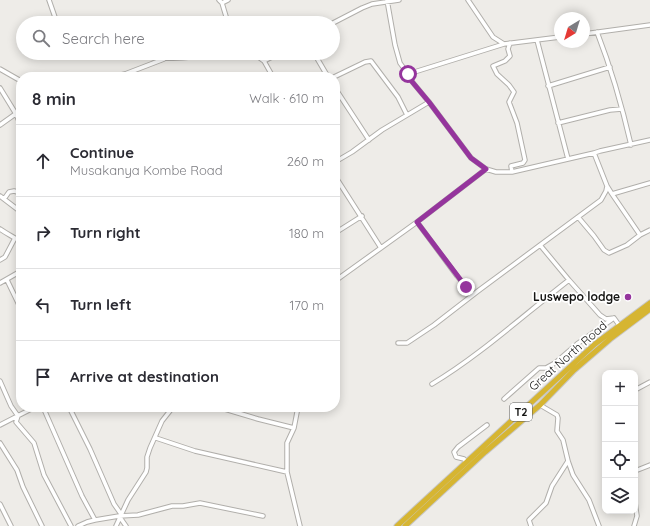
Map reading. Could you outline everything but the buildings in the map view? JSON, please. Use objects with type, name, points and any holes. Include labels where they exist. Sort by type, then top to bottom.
[{"type":"highway","name":"Great North Road","points":[[397,526],[585,353],[650,303]]},
{"type":"highway","name":"Great North Road","points":[[405,526],[485,452],[540,405],[574,370],[610,339],[650,309]]},
{"type":"street","points":[[49,0],[55,16]]},
{"type":"street","points":[[225,16],[220,1],[228,0]]},
{"type":"street","points":[[340,19],[372,4],[399,0]]},
{"type":"street","points":[[468,0],[493,37],[504,44]]},
{"type":"street","points":[[387,1],[395,45],[400,62],[409,78],[471,158],[486,169],[496,172],[512,172],[594,153],[600,150],[650,140]]},
{"type":"street","points":[[590,33],[650,25]]},
{"type":"street","points":[[597,32],[610,67],[631,145]]},
{"type":"street","points":[[408,74],[504,44],[554,38]]},
{"type":"street","points":[[537,40],[568,159]]},
{"type":"street","points":[[510,43],[508,49],[510,56],[502,63],[494,66],[497,74],[514,92],[509,102],[526,160],[523,163],[510,166],[512,172]]},
{"type":"street","points":[[130,72],[160,60]]},
{"type":"street","points":[[318,60],[325,72]]},
{"type":"street","points":[[264,61],[270,72]]},
{"type":"street","points":[[340,74],[365,62],[371,61],[398,97],[407,115]]},
{"type":"street","points":[[548,86],[610,67]]},
{"type":"street","points":[[0,69],[16,78]]},
{"type":"street","points":[[0,88],[2,94],[16,114],[0,124]]},
{"type":"street","points":[[340,96],[369,140]]},
{"type":"street","points":[[340,159],[382,130],[429,102]]},
{"type":"street","points":[[558,123],[610,110],[622,109]]},
{"type":"street","points":[[594,153],[607,186],[640,235]]},
{"type":"street","points":[[340,277],[417,222],[486,169]]},
{"type":"street","points":[[340,183],[381,248]]},
{"type":"street","points":[[612,194],[650,183]]},
{"type":"street","points":[[398,343],[404,344],[410,341],[446,316],[473,294],[601,200],[607,186]]},
{"type":"street","points":[[4,199],[9,192],[16,192]]},
{"type":"street","points":[[0,196],[16,208]]},
{"type":"street","points":[[340,230],[362,216]]},
{"type":"street","points":[[578,217],[604,250],[612,253],[650,230]]},
{"type":"street","points":[[417,222],[457,276],[473,294]]},
{"type":"street","points":[[0,229],[9,236],[15,238],[5,257],[0,260]]},
{"type":"street","points":[[540,245],[600,315],[606,319],[614,318]]},
{"type":"street","points":[[0,284],[16,274]]},
{"type":"street","points":[[7,280],[16,299]]},
{"type":"street","points":[[432,384],[444,377],[483,348],[569,280]]},
{"type":"street","points":[[614,318],[620,325]]},
{"type":"street","points":[[504,399],[539,368],[546,368],[555,363],[577,344],[614,318]]},
{"type":"street","points":[[0,381],[11,406],[18,416]]},
{"type":"street","points":[[638,388],[650,382]]},
{"type":"street","points":[[540,405],[557,415],[557,431],[563,440],[573,475],[589,500],[599,526]]},
{"type":"street","points":[[0,425],[26,412]]},
{"type":"street","points":[[45,412],[82,496],[95,520]]},
{"type":"street","points":[[71,412],[90,449],[111,499],[126,526]]},
{"type":"street","points":[[116,526],[120,515],[146,472],[147,457],[162,421],[169,412]]},
{"type":"street","points":[[236,412],[294,428]]},
{"type":"street","points":[[297,412],[294,428],[288,443],[287,472],[300,526]]},
{"type":"street","points":[[18,416],[16,422],[34,443],[44,475],[71,526]]},
{"type":"street","points":[[466,462],[456,457],[454,452],[487,425]]},
{"type":"street","points":[[156,438],[195,451],[287,472]]},
{"type":"street","points":[[0,443],[17,470],[23,487],[42,526]]},
{"type":"street","points":[[531,526],[529,520],[546,503],[552,486],[568,461]]},
{"type":"street","points":[[638,470],[650,465]]},
{"type":"street","points":[[78,526],[95,520],[120,515],[138,515],[172,506],[200,503],[263,516]]},
{"type":"street","points":[[0,504],[11,526]]},
{"type":"street","points":[[634,526],[637,514]]},
{"type":"place","name":"Luswepo lodge","points":[[628,297]]},
{"type":"route","points":[[408,74],[409,78],[471,158],[486,169],[417,222],[466,287]]}]
